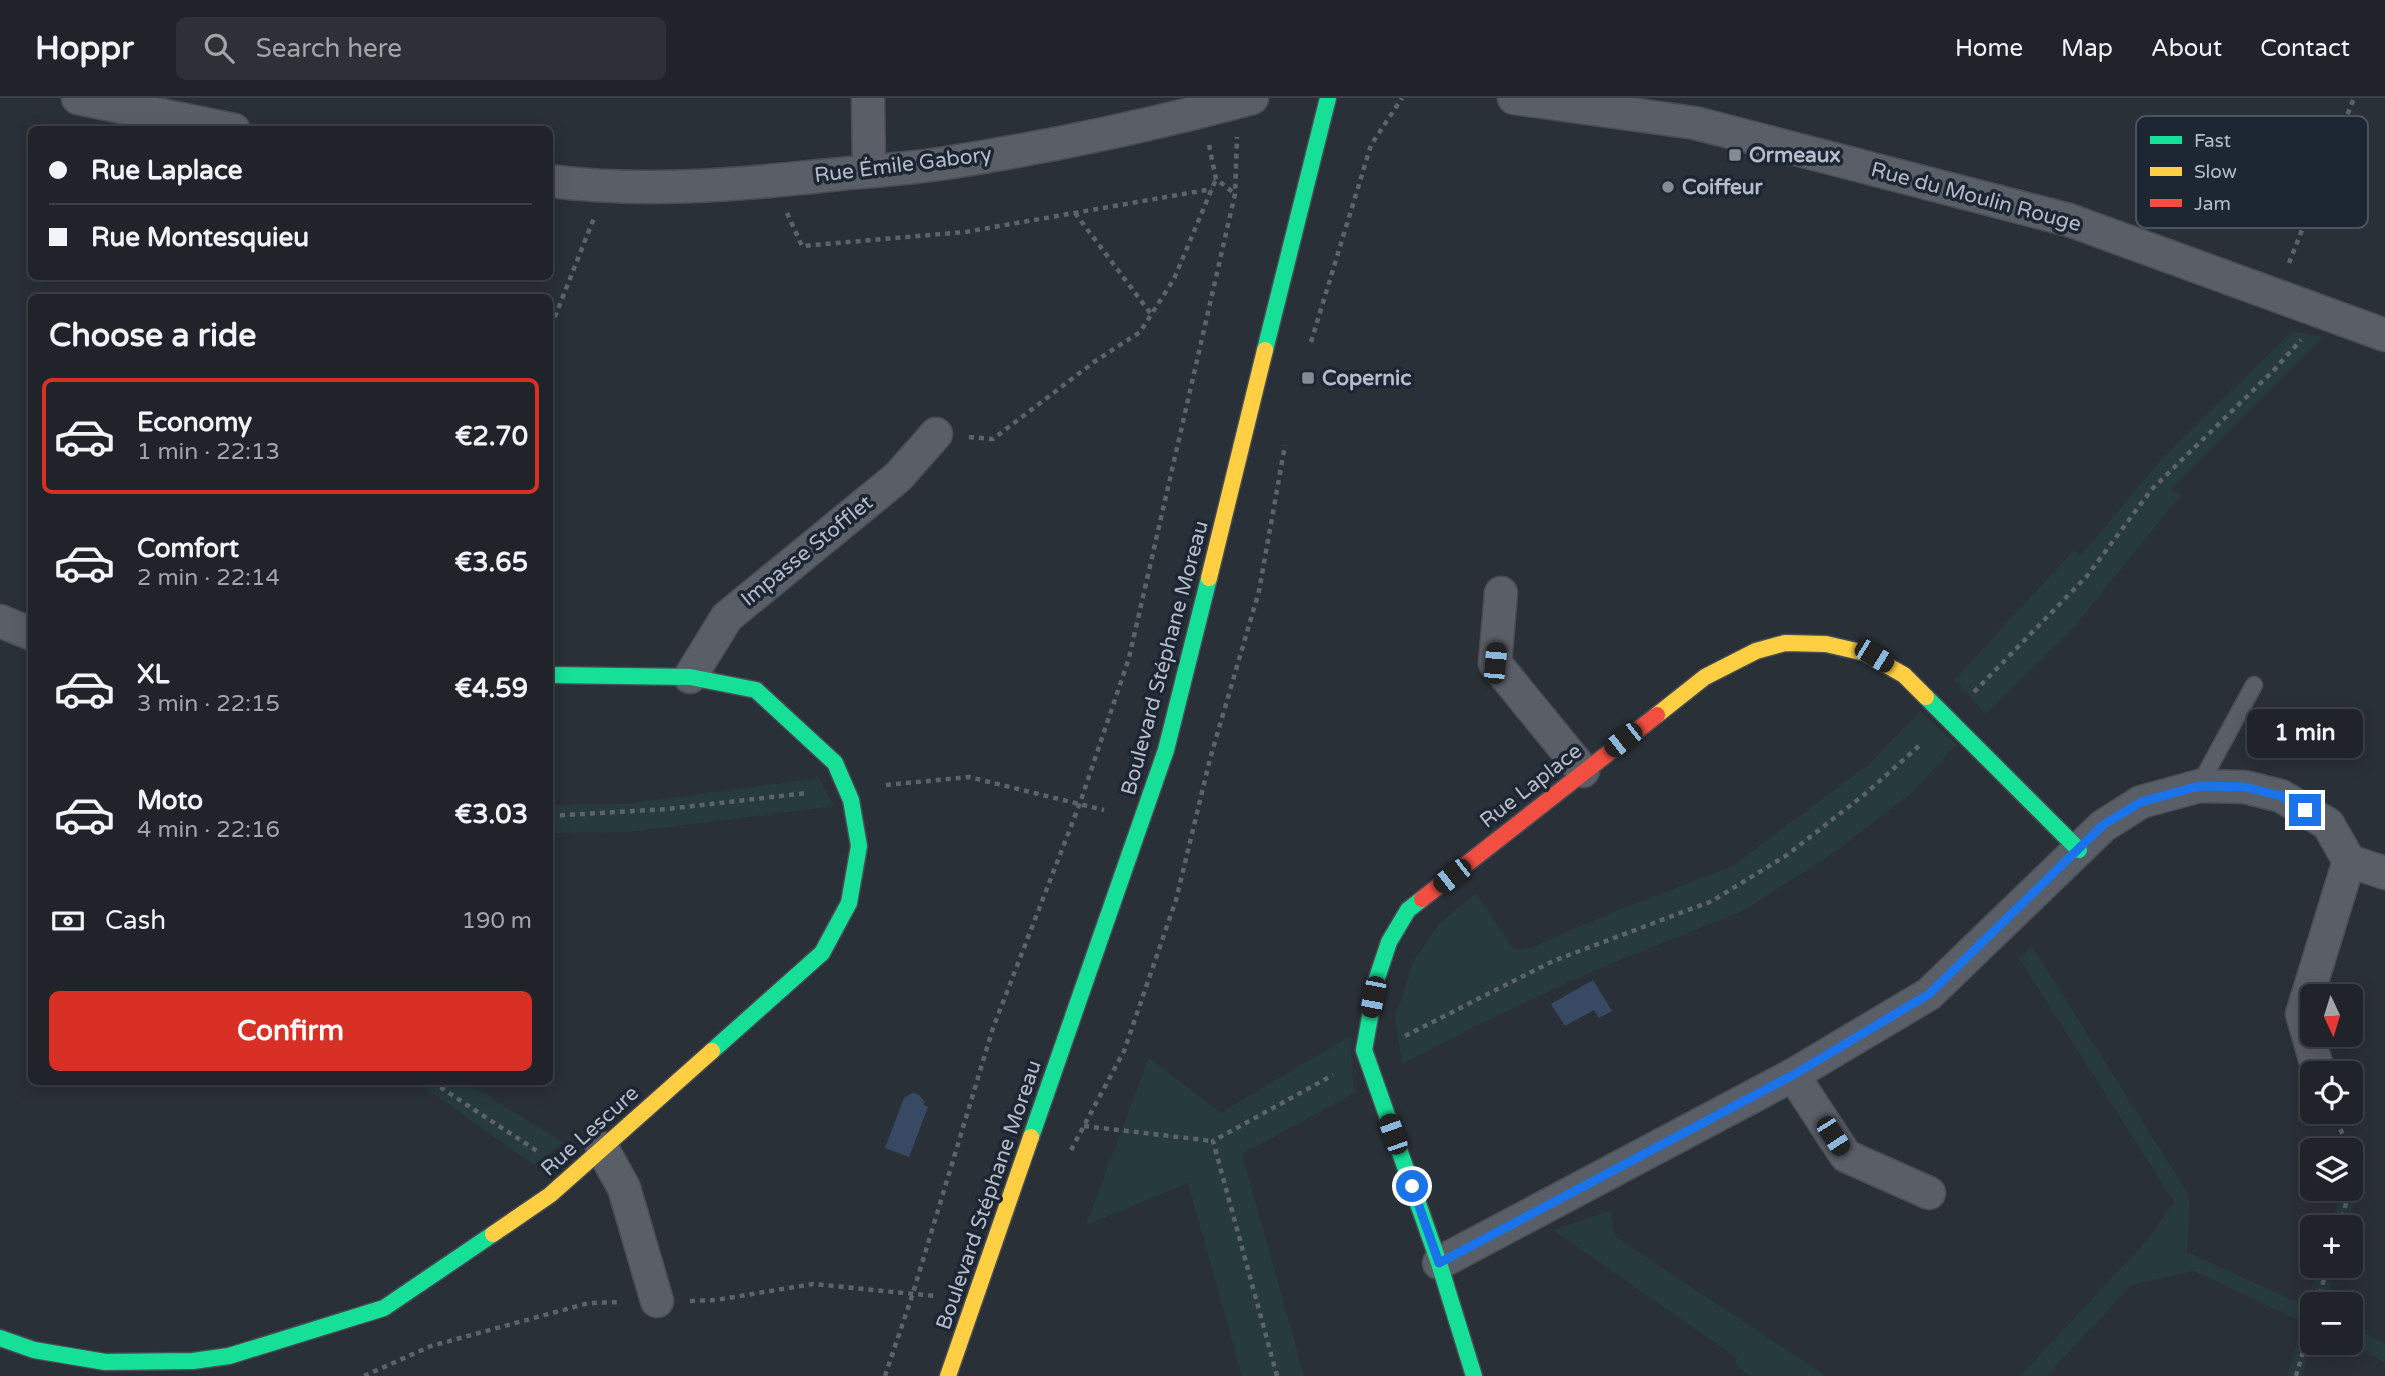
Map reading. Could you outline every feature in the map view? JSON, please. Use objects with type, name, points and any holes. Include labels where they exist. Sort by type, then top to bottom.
[{"type":"street","points":[[78,98],[214,126]]},
{"type":"street","points":[[868,98],[869,171]]},
{"type":"street","name":"Boulevard Stéphane Moreau","points":[[948,1376],[1166,750],[1328,98]]},
{"type":"street","name":"Rue du Moulin Rouge","points":[[1514,98],[1697,111],[2069,219],[2385,335]]},
{"type":"street","name":"Rue Émile Gabory","points":[[553,181],[650,188],[772,181],[945,163],[1160,122],[1245,100]]},
{"type":"street","name":"Impasse Stofflet","points":[[690,677],[727,617],[898,477],[936,434]]},
{"type":"street","points":[[1501,593],[1495,663],[1583,771]]},
{"type":"street","points":[[0,621],[28,632]]},
{"type":"street","name":"Rue Laplace","points":[[1474,1376],[1439,1263],[1364,1050],[1377,978],[1389,942],[1408,911],[1705,677],[1740,658],[1775,645],[1810,643],[1842,647],[1874,656],[1903,674],[2079,850]]},
{"type":"street","name":"Rue Lescure","points":[[0,1338],[34,1350],[105,1362],[194,1361],[229,1356],[384,1308],[550,1195],[663,1093],[748,1022],[822,953],[849,903],[859,846],[851,800],[835,763],[756,690],[690,677],[553,675]]},
{"type":"street","points":[[1439,1263],[1793,1075],[1929,994],[2103,825],[2141,802],[2199,786],[2245,787],[2281,796],[2328,824],[2349,861],[2385,873]]},
{"type":"street","points":[[2316,1061],[2302,1014],[2349,861]]},
{"type":"street","points":[[1793,1075],[1846,1156],[1929,1193]]},
{"type":"street","points":[[602,1149],[624,1188],[657,1301]]},
{"type":"lane","points":[[2199,786],[2254,685]]},
{"type":"path","points":[[2347,116],[2354,98]]},
{"type":"path","points":[[885,1376],[913,1293],[993,1028],[1080,803],[1129,658],[1235,194],[1245,100]]},
{"type":"path","points":[[936,434],[993,439],[1094,362],[1140,332],[1174,279],[1216,179],[1203,111]]},
{"type":"path","points":[[1216,179],[1235,194]]},
{"type":"path","points":[[772,181],[802,246],[965,232],[1212,189]]},
{"type":"path","points":[[553,319],[582,253],[605,187]]},
{"type":"path","points":[[1075,212],[1152,314]]},
{"type":"path","points":[[2276,295],[2303,228]]},
{"type":"path","points":[[1084,1126],[1213,1141],[1366,1056],[1553,961],[1712,901],[1787,855],[1846,810],[1948,719],[2087,576],[2152,489],[2273,372],[2325,313]]},
{"type":"path","points":[[553,816],[667,809],[969,777],[1142,820]]},
{"type":"path","points":[[437,1085],[573,1175]]},
{"type":"path","points":[[1213,1141],[1277,1376]]},
{"type":"path","points":[[2296,1376],[2302,1355]]},
{"type":"green space","points":[[2292,331],[2323,337],[2171,489],[2181,495],[2075,626],[1986,714],[1954,680],[2074,550],[2081,555],[2161,460]]},
{"type":"green space","points":[[1920,711],[1956,745],[1915,790],[1832,854],[1743,911],[1593,971],[1402,1064],[1395,1018],[1414,960],[1439,924],[1476,893],[1514,950],[1530,948],[1618,910],[1731,867],[1869,764]]},
{"type":"green space","points":[[819,778],[834,806],[630,832],[553,833],[553,805],[626,804]]},
{"type":"green space","points":[[2032,946],[2190,1197],[2187,1252],[2300,1303],[2300,1321],[2194,1271],[2131,1285],[2047,1376],[2020,1376],[2148,1239],[2174,1202],[2019,958]]},
{"type":"green space","points":[[1350,1036],[1354,1093],[1242,1154],[1304,1376],[1242,1376],[1188,1183],[1086,1225],[1149,1058],[1221,1113]]},
{"type":"green space","points":[[421,1085],[469,1085],[564,1142],[534,1165]]},
{"type":"green space","points":[[2338,1201],[2354,1201],[2350,1215],[2334,1215]]},
{"type":"green space","points":[[1611,1210],[1614,1236],[1826,1376],[1750,1376],[1735,1365],[1737,1358],[1553,1230]]},
{"type":"green space","points":[[2315,1278],[2332,1278],[2328,1292],[2310,1292]]},
{"type":"green space","points":[[2300,1332],[2300,1355],[2308,1355],[2302,1376],[2287,1376]]},
{"type":"green space","points":[[2363,1332],[2385,1343],[2385,1362],[2363,1351]]},
{"type":"water","points":[[1593,980],[1612,1011],[1599,1018],[1594,1010],[1565,1026],[1551,1004]]},
{"type":"water","points":[[912,1093],[918,1094],[925,1102],[923,1105],[928,1107],[909,1157],[885,1148],[904,1098]]},
{"type":"traffic: fast","points":[[1265,350],[1328,98]]},
{"type":"traffic: fast","points":[[1031,1137],[1166,750],[1209,578]]},
{"type":"traffic: fast","points":[[553,675],[690,677],[756,690],[835,763],[851,800],[859,846],[849,903],[822,953],[712,1051]]},
{"type":"traffic: fast","points":[[1926,697],[2079,850]]},
{"type":"traffic: fast","points":[[1422,899],[1408,910],[1389,942],[1377,978],[1364,1050],[1439,1263],[1474,1376]]},
{"type":"traffic: fast","points":[[0,1338],[34,1350],[105,1362],[193,1361],[229,1356],[384,1308],[493,1234]]},
{"type":"traffic: slow","points":[[1209,578],[1265,350]]},
{"type":"traffic: slow","points":[[1657,715],[1705,677],[1756,651],[1785,643],[1826,644],[1865,653],[1904,675],[1926,697]]},
{"type":"traffic: slow","points":[[493,1234],[550,1195],[712,1051]]},
{"type":"traffic: slow","points":[[948,1376],[1031,1137]]},
{"type":"traffic: jam","points":[[1422,899],[1657,715]]},
{"type":"place","name":"Ormeaux","points":[[1735,155]]},
{"type":"place","name":"Coiffeur","points":[[1668,187]]},
{"type":"place","name":"Copernic","points":[[1308,378]]},
{"type":"route","points":[[1412,1186],[1439,1263],[1793,1075],[1929,994],[2103,825],[2141,802],[2199,786],[2245,787],[2281,796],[2305,810]]}]
